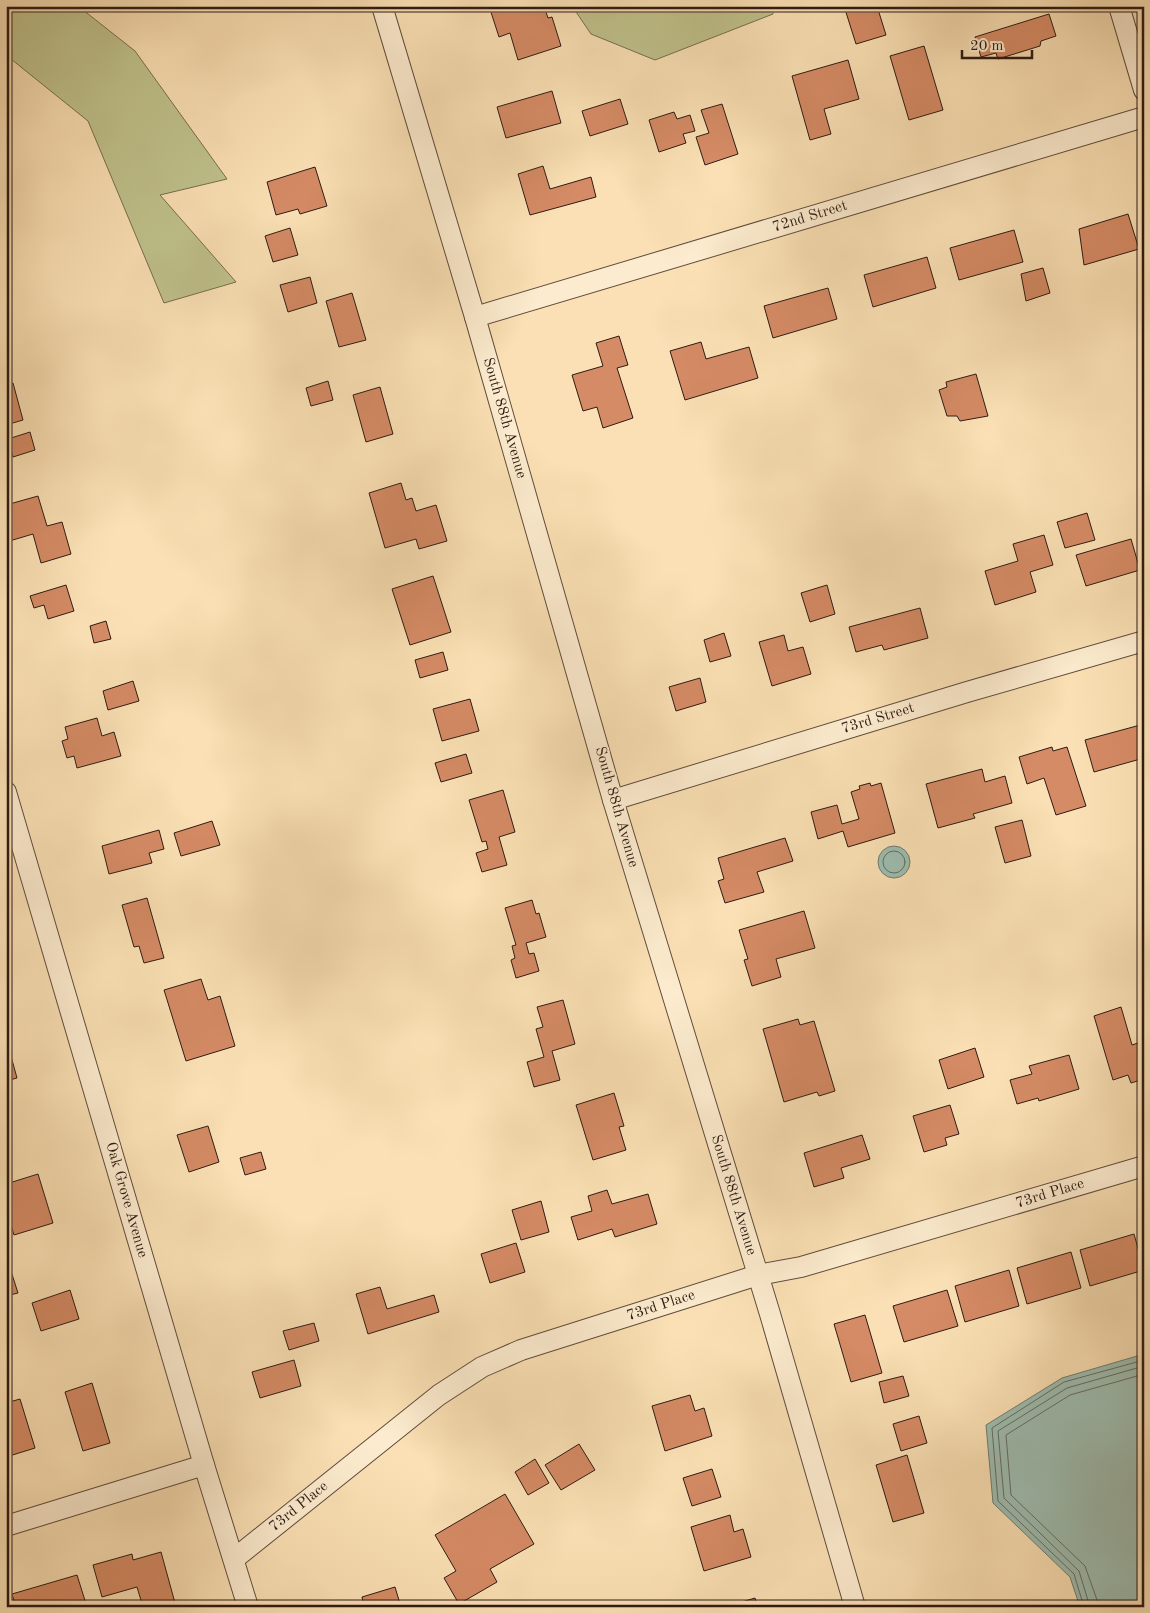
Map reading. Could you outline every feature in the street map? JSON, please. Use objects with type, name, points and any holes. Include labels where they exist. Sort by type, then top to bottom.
[{"type":"street","name":"South 88th Avenue","points":[[382,6],[475,317],[613,800],[758,1275],[855,1607]]},
{"type":"street","points":[[1119,6],[1144,90]]},
{"type":"street","name":"72nd Street","points":[[475,317],[1144,117]]},
{"type":"street","name":"73rd Street","points":[[613,800],[957,695],[1144,641]]},
{"type":"street","name":"Oak Grove Avenue","points":[[6,792],[204,1465],[248,1607]]},
{"type":"street","name":"73rd Place","points":[[234,1558],[439,1395],[482,1367],[522,1350],[758,1275],[801,1267],[1144,1166]]},
{"type":"street","points":[[6,1526],[204,1465]]},
{"type":"green space","points":[[6,6],[78,6],[135,51],[227,179],[160,195],[236,282],[164,303],[88,121],[6,55]]},
{"type":"green space","points":[[572,6],[772,6],[773,14],[655,60],[591,34]]},
{"type":"water","points":[[894,846],[900,847],[905,851],[909,856],[909,868],[905,873],[900,877],[894,878],[888,877],[883,873],[879,868],[878,862],[879,856],[883,851],[888,847]]},
{"type":"water","points":[[1144,1354],[1144,1607],[1080,1607],[1070,1577],[993,1503],[986,1425],[1062,1378]]},
{"type":"building","points":[[489,6],[544,6],[548,18],[552,17],[561,46],[518,60],[510,33],[499,37]]},
{"type":"building","points":[[844,6],[877,6],[886,35],[856,44]]},
{"type":"building","points":[[1049,14],[1056,36],[1041,41],[1040,46],[998,59],[996,53],[981,57],[975,37]]},
{"type":"building","points":[[924,46],[943,110],[909,120],[890,56]]},
{"type":"building","points":[[848,60],[859,99],[824,109],[831,134],[810,140],[792,76]]},
{"type":"building","points":[[552,91],[561,123],[506,138],[497,107]]},
{"type":"building","points":[[620,99],[628,124],[590,136],[582,111]]},
{"type":"building","points":[[722,104],[738,154],[705,165],[696,137],[709,133],[701,110]]},
{"type":"building","points":[[674,112],[677,119],[690,115],[695,131],[683,134],[686,143],[659,152],[649,120]]},
{"type":"building","points":[[543,166],[550,189],[591,177],[596,197],[530,215],[518,174]]},
{"type":"building","points":[[315,167],[327,206],[300,214],[298,209],[276,215],[267,182]]},
{"type":"building","points":[[1128,214],[1139,249],[1084,265],[1079,229]]},
{"type":"building","points":[[290,228],[298,255],[273,262],[265,236]]},
{"type":"building","points":[[1014,230],[1023,262],[959,280],[950,248]]},
{"type":"building","points":[[927,257],[936,288],[873,307],[864,275]]},
{"type":"building","points":[[1043,268],[1050,293],[1026,301],[1021,274]]},
{"type":"building","points":[[310,277],[317,303],[288,312],[280,285]]},
{"type":"building","points":[[828,288],[837,319],[773,338],[764,306]]},
{"type":"building","points":[[352,293],[366,340],[339,347],[326,301]]},
{"type":"building","points":[[619,336],[628,365],[617,368],[633,418],[603,428],[597,407],[583,411],[572,375],[603,366],[596,343]]},
{"type":"building","points":[[701,342],[706,359],[749,347],[758,378],[685,400],[670,351]]},
{"type":"building","points":[[976,374],[988,416],[960,421],[957,416],[947,416],[939,390],[947,387],[946,382]]},
{"type":"building","points":[[328,381],[333,400],[311,406],[306,388]]},
{"type":"building","points":[[13,383],[23,420],[6,425],[6,385]]},
{"type":"building","points":[[380,387],[393,434],[366,442],[353,395]]},
{"type":"building","points":[[30,432],[35,450],[13,457],[8,439]]},
{"type":"building","points":[[401,483],[406,500],[412,498],[416,511],[436,505],[447,541],[419,549],[416,539],[385,548],[369,493]]},
{"type":"building","points":[[38,496],[47,526],[62,522],[71,554],[41,563],[33,534],[6,542],[6,505]]},
{"type":"building","points":[[1087,513],[1095,540],[1065,548],[1057,522]]},
{"type":"building","points":[[1044,535],[1053,565],[1030,572],[1036,592],[995,605],[985,571],[1018,561],[1013,544]]},
{"type":"building","points":[[1131,539],[1140,570],[1086,586],[1076,555]]},
{"type":"building","points":[[433,576],[451,632],[410,645],[392,589]]},
{"type":"building","points":[[66,585],[74,611],[48,619],[44,605],[34,608],[30,596]]},
{"type":"building","points":[[827,585],[835,614],[810,622],[801,593]]},
{"type":"building","points":[[920,608],[928,638],[884,650],[882,645],[856,652],[849,627]]},
{"type":"building","points":[[106,621],[111,639],[94,643],[90,626]]},
{"type":"building","points":[[724,633],[731,656],[710,662],[704,640]]},
{"type":"building","points":[[784,635],[788,651],[803,647],[811,674],[772,686],[759,642]]},
{"type":"building","points":[[443,652],[448,670],[420,678],[415,660]]},
{"type":"building","points":[[700,678],[706,702],[676,711],[669,687]]},
{"type":"building","points":[[133,681],[139,701],[108,710],[103,691]]},
{"type":"building","points":[[470,699],[479,731],[442,741],[433,709]]},
{"type":"building","points":[[97,718],[102,736],[114,732],[121,756],[77,768],[74,756],[67,758],[62,741],[68,739],[65,727]]},
{"type":"building","points":[[1144,724],[1144,758],[1094,772],[1085,740]]},
{"type":"building","points":[[1052,747],[1053,751],[1067,747],[1086,806],[1056,815],[1044,778],[1027,784],[1019,757]]},
{"type":"building","points":[[466,754],[472,773],[441,782],[435,763]]},
{"type":"building","points":[[982,769],[985,782],[1005,776],[1012,803],[973,814],[975,818],[938,828],[926,784]]},
{"type":"building","points":[[870,783],[871,786],[881,783],[895,833],[848,847],[843,831],[818,839],[811,812],[837,805],[842,824],[859,819],[851,792],[860,789],[859,786]]},
{"type":"building","points":[[503,790],[515,832],[499,837],[507,865],[482,872],[476,853],[488,849],[486,841],[482,842],[469,800]]},
{"type":"building","points":[[1022,820],[1031,856],[1005,863],[995,827]]},
{"type":"building","points":[[212,821],[220,845],[181,856],[174,833]]},
{"type":"building","points":[[159,830],[164,849],[149,853],[152,863],[109,874],[102,846]]},
{"type":"building","points":[[785,838],[793,861],[757,872],[764,892],[725,903],[718,881],[724,879],[718,858]]},
{"type":"building","points":[[147,898],[164,958],[144,963],[139,946],[134,947],[122,905]]},
{"type":"building","points":[[532,900],[536,914],[539,913],[546,937],[526,943],[529,954],[534,953],[539,971],[516,978],[511,960],[515,958],[512,946],[516,945],[505,908]]},
{"type":"building","points":[[804,911],[815,948],[776,959],[781,977],[752,986],[744,960],[748,959],[739,930]]},
{"type":"building","points":[[201,979],[208,1000],[220,996],[235,1046],[186,1061],[164,990]]},
{"type":"building","points":[[563,1000],[575,1044],[552,1051],[560,1080],[534,1087],[527,1062],[544,1057],[536,1029],[543,1027],[537,1007]]},
{"type":"building","points":[[1121,1007],[1132,1045],[1144,1041],[1144,1079],[1131,1083],[1128,1075],[1113,1080],[1094,1016]]},
{"type":"building","points":[[798,1019],[800,1025],[814,1021],[835,1091],[819,1096],[817,1092],[784,1102],[763,1029]]},
{"type":"building","points":[[975,1048],[984,1077],[948,1089],[939,1060]]},
{"type":"building","points":[[6,1049],[9,1049],[17,1078],[6,1081]]},
{"type":"building","points":[[1069,1055],[1079,1089],[1039,1101],[1038,1098],[1017,1104],[1010,1080],[1032,1074],[1029,1066]]},
{"type":"building","points":[[614,1093],[624,1126],[619,1127],[626,1150],[593,1160],[576,1105]]},
{"type":"building","points":[[950,1105],[959,1134],[945,1138],[947,1145],[924,1152],[913,1116]]},
{"type":"building","points":[[208,1126],[219,1162],[189,1172],[177,1135]]},
{"type":"building","points":[[862,1135],[870,1159],[841,1168],[844,1178],[814,1187],[804,1153]]},
{"type":"building","points":[[261,1152],[266,1169],[245,1175],[240,1158]]},
{"type":"building","points":[[38,1174],[53,1223],[14,1235],[6,1209],[6,1184]]},
{"type":"building","points":[[607,1190],[612,1204],[648,1194],[657,1224],[615,1237],[612,1229],[578,1240],[571,1217],[592,1211],[588,1196]]},
{"type":"building","points":[[541,1201],[549,1232],[521,1240],[512,1210]]},
{"type":"building","points":[[1134,1234],[1144,1270],[1090,1286],[1080,1250]]},
{"type":"building","points":[[516,1243],[525,1272],[490,1283],[481,1254]]},
{"type":"building","points":[[1071,1252],[1081,1288],[1027,1304],[1017,1268]]},
{"type":"building","points":[[10,1268],[18,1293],[6,1296],[6,1269]]},
{"type":"building","points":[[1009,1270],[1019,1306],[965,1322],[955,1286]]},
{"type":"building","points":[[380,1287],[387,1309],[434,1295],[439,1312],[368,1334],[356,1294]]},
{"type":"building","points":[[70,1290],[79,1319],[41,1331],[32,1303]]},
{"type":"building","points":[[947,1290],[958,1326],[904,1342],[893,1306]]},
{"type":"building","points":[[865,1315],[882,1373],[851,1382],[834,1324]]},
{"type":"building","points":[[314,1323],[319,1341],[289,1350],[283,1331]]},
{"type":"building","points":[[294,1360],[301,1386],[260,1398],[252,1372]]},
{"type":"building","points":[[903,1376],[909,1396],[884,1403],[879,1382]]},
{"type":"building","points":[[92,1383],[110,1443],[83,1451],[65,1392]]},
{"type":"building","points":[[690,1395],[695,1411],[704,1408],[712,1436],[665,1451],[652,1406]]},
{"type":"building","points":[[20,1399],[35,1448],[6,1457],[6,1403]]},
{"type":"building","points":[[919,1416],[927,1443],[901,1451],[893,1424]]},
{"type":"building","points":[[579,1444],[595,1470],[561,1490],[545,1465]]},
{"type":"building","points":[[907,1455],[924,1513],[893,1522],[876,1465]]},
{"type":"building","points":[[535,1459],[549,1483],[528,1495],[515,1472]]},
{"type":"building","points":[[712,1469],[721,1497],[692,1506],[683,1478]]},
{"type":"building","points":[[505,1494],[534,1544],[490,1569],[497,1582],[459,1604],[444,1578],[456,1571],[435,1535]]},
{"type":"building","points":[[730,1515],[734,1532],[743,1529],[751,1557],[704,1571],[691,1527]]},
{"type":"building","points":[[161,1552],[175,1603],[164,1607],[143,1607],[137,1587],[102,1597],[93,1565],[132,1554],[133,1560]]},
{"type":"building","points":[[77,1575],[87,1607],[16,1607],[12,1594]]},
{"type":"building","points":[[395,1587],[401,1607],[364,1607],[362,1597]]},
{"type":"building","points":[[755,1598],[758,1607],[725,1607]]}]
